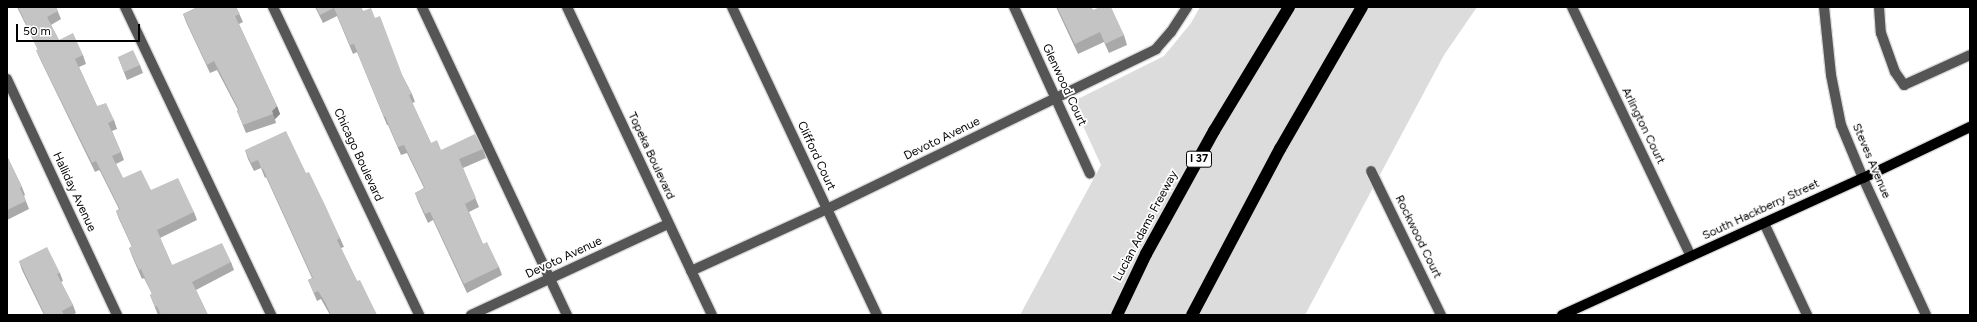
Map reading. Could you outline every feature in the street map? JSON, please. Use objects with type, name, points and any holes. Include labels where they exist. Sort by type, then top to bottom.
[{"type":"highway","name":"Lucian Adams Freeway","points":[[1117,315],[1146,254],[1210,138],[1289,7]]},
{"type":"highway","points":[[1192,315],[1280,149],[1362,7]]},
{"type":"main road","name":"South Hackberry Street","points":[[1562,315],[1863,178],[1970,127]]},
{"type":"street","points":[[125,7],[271,315]]},
{"type":"street","name":"Chicago Boulevard","points":[[273,7],[419,315]]},
{"type":"street","points":[[422,7],[567,315]]},
{"type":"street","name":"Topeka Boulevard","points":[[567,7],[712,315]]},
{"type":"street","name":"Clifford Court","points":[[732,7],[876,315]]},
{"type":"street","name":"Glenwood Court","points":[[1014,7],[1057,98],[1090,174]]},
{"type":"street","name":"Devoto Avenue","points":[[691,271],[827,209],[1156,50],[1172,32],[1187,7]]},
{"type":"street","name":"Arlington Court","points":[[1572,7],[1692,256]]},
{"type":"street","name":"Steves Avenue","points":[[1824,7],[1831,75],[1841,125],[1863,178],[1926,315]]},
{"type":"street","points":[[1878,7],[1881,34],[1895,72],[1904,85],[1970,55]]},
{"type":"street","name":"Halliday Avenue","points":[[7,79],[117,315]]},
{"type":"street","name":"Rockwood Court","points":[[1371,171],[1441,315]]},
{"type":"street","points":[[1764,223],[1807,315]]},
{"type":"street","name":"Devoto Avenue","points":[[471,315],[668,224]]},
{"type":"shaded area","points":[[1200,7],[1477,7],[1444,55],[1305,315],[1020,315],[1101,165],[1072,102],[1164,56],[1191,23]]},
{"type":"building","points":[[18,7],[56,7],[58,11],[47,17],[59,40],[73,33],[83,55],[75,59],[97,106],[106,103],[114,120],[108,123],[121,152],[112,156],[123,178],[141,170],[151,190],[178,178],[194,212],[157,230],[172,265],[222,243],[231,262],[192,282],[208,315],[161,315],[157,306],[155,307],[150,295],[152,294],[141,269],[139,270],[129,248],[132,246],[116,211],[120,209],[96,161],[92,163],[36,50],[38,50]]},
{"type":"building","points":[[197,7],[236,7],[240,14],[235,16],[277,106],[272,111],[273,114],[243,125],[237,111],[239,110],[214,61],[207,65],[183,14]]},
{"type":"building","points":[[316,7],[361,7],[363,11],[371,8],[375,18],[380,16],[403,77],[412,94],[409,95],[431,143],[437,140],[441,150],[475,134],[483,149],[459,159],[476,198],[465,204],[483,244],[487,242],[499,267],[464,284],[430,212],[425,214],[415,193],[425,188],[404,145],[398,147],[354,44],[350,45],[334,8],[320,15]]},
{"type":"building","points":[[1057,7],[1091,7],[1093,10],[1100,7],[1111,7],[1124,35],[1105,44],[1100,32],[1075,44]]},
{"type":"building","points":[[133,50],[140,65],[124,72],[118,57]]},
{"type":"building","points":[[286,131],[306,173],[309,172],[325,205],[340,238],[337,240],[357,281],[360,280],[377,315],[331,315],[318,291],[314,293],[308,280],[313,278],[263,169],[262,170],[258,160],[251,163],[245,150]]},
{"type":"building","points":[[7,156],[22,187],[20,188],[26,201],[7,210]]},
{"type":"building","points":[[47,247],[60,273],[57,274],[73,305],[62,311],[64,315],[45,315],[19,261]]}]
